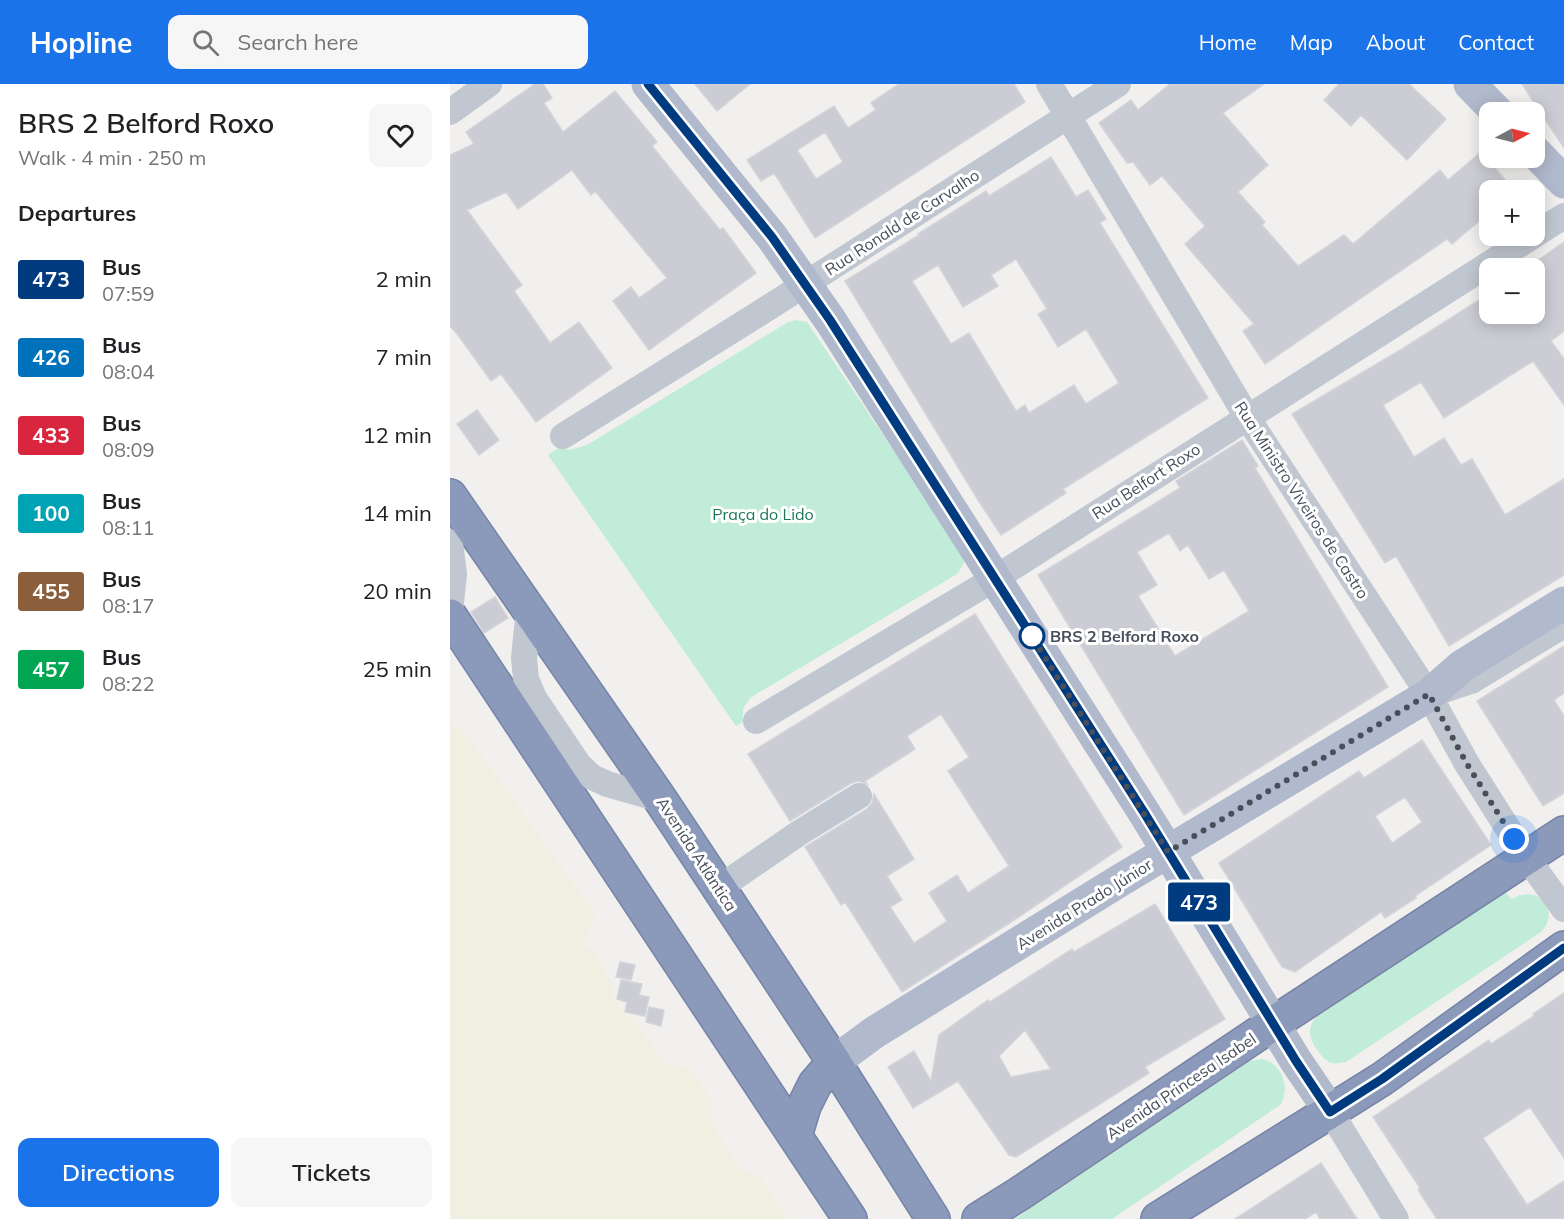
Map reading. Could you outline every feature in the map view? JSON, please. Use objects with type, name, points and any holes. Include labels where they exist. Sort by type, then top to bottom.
[{"type":"highway","name":"Avenida Atlântica","points":[[450,496],[660,799],[834,1062],[933,1219]]},
{"type":"highway","points":[[450,616],[850,1219]]},
{"type":"highway","name":"Avenida Princesa Isabel","points":[[979,1219],[1564,833]]},
{"type":"highway","points":[[1179,1214],[1382,1079],[1564,948]]},
{"type":"highway","points":[[795,1136],[804,1106],[814,1084],[834,1062]]},
{"type":"main road","points":[[648,84],[772,237],[805,284],[1168,852],[1296,1061],[1330,1112]]},
{"type":"main road","points":[[1470,84],[1487,102]]},
{"type":"main road","points":[[1545,162],[1564,182]]},
{"type":"main road","name":"Avenida Prado Júnior","points":[[834,1062],[875,1032],[1429,694],[1462,666],[1564,603]]},
{"type":"street","name":"Rua Ministro Viveiros de Castro","points":[[1050,84],[1247,417],[1429,694],[1467,764],[1526,857],[1564,909]]},
{"type":"street","name":"Rua Ronald de Carvalho","points":[[563,436],[1118,84]]},
{"type":"street","points":[[450,112],[474,88]]},
{"type":"street","name":"Rua Belfort Roxo","points":[[1545,228],[1564,216]]},
{"type":"street","name":"Rua Belfort Roxo","points":[[756,721],[994,579],[1517,246]]},
{"type":"street","points":[[450,542],[454,574],[450,611]]},
{"type":"street","points":[[529,608],[524,658],[526,679],[534,698],[579,765],[592,777],[607,784],[660,799]]},
{"type":"street","name":"Avenida Prado Júnior","points":[[1429,694],[1471,681],[1564,625]]},
{"type":"street","points":[[719,888],[859,796]]},
{"type":"street","points":[[1330,1112],[1396,1219]]},
{"type":"green space","name":"Praça do Lido","points":[[796,320],[807,322],[962,552],[964,563],[957,574],[750,698],[743,709],[743,722],[736,726],[548,455],[560,447],[569,450],[587,445],[788,322]]},
{"type":"green space","points":[[1504,891],[1512,899],[1531,894],[1544,902],[1549,916],[1541,932],[1346,1062],[1331,1063],[1320,1054],[1310,1035],[1314,1019],[1319,1014]]},
{"type":"green space","points":[[1262,1059],[1275,1065],[1283,1077],[1285,1091],[1280,1105],[1112,1219],[1015,1219],[1250,1061]]},
{"type":"sand","points":[[450,726],[463,729],[591,908],[595,917],[584,944],[595,952],[614,988],[614,998],[623,1014],[631,1017],[666,1064],[690,1068],[713,1101],[710,1120],[742,1171],[760,1177],[788,1219],[450,1219]]},
{"type":"building","points":[[535,84],[543,84],[552,98],[544,103],[563,132],[615,91],[657,142],[652,146],[720,230],[723,228],[756,273],[649,350],[613,301],[631,287],[639,298],[667,278],[595,191],[591,195],[572,170],[518,209],[506,192],[467,210],[522,285],[514,291],[550,343],[579,322],[612,368],[536,422],[501,374],[491,381],[450,326],[450,155],[474,144],[466,132]]},
{"type":"building","points":[[695,84],[750,84],[717,111]]},
{"type":"building","points":[[899,84],[1014,84],[1025,102],[815,238],[774,173],[761,181],[747,160],[834,106],[848,128],[876,110],[871,103]],"holes":[[[825,132],[843,162],[816,179],[797,150]]]},
{"type":"building","points":[[1170,84],[1264,84],[1223,113],[1268,165],[1238,192],[1265,222],[1262,225],[1298,266],[1344,235],[1353,244],[1440,170],[1448,180],[1479,154],[1479,168],[1495,168],[1505,180],[1479,180],[1479,221],[1452,244],[1447,239],[1265,364],[1243,331],[1254,324],[1185,244],[1205,226],[1162,176],[1150,185],[1133,162],[1127,163],[1099,123],[1131,100],[1138,110]]},
{"type":"building","points":[[1339,84],[1409,84],[1446,119],[1407,160],[1361,115],[1351,126],[1324,100]]},
{"type":"building","points":[[1522,84],[1564,84],[1564,148],[1545,119],[1545,102],[1534,102]]},
{"type":"building","points":[[1051,157],[1076,197],[1088,190],[1106,219],[1100,223],[1208,398],[1063,489],[1066,493],[1001,535],[845,281],[986,191],[989,196]],"holes":[[[1016,259],[1047,309],[1038,314],[1058,347],[1086,329],[1119,383],[1086,404],[1074,385],[1029,413],[1025,405],[1016,411],[969,333],[951,344],[912,281],[938,265],[963,307],[998,286],[991,275]]]},
{"type":"building","points":[[1564,242],[1564,331],[1551,341],[1564,359],[1564,405],[1533,361],[1444,418],[1421,382],[1383,405],[1414,457],[1444,438],[1461,465],[1472,459],[1505,515],[1564,479],[1564,575],[1449,646],[1396,556],[1385,563],[1292,414],[1479,300],[1479,324],[1545,324],[1545,258],[1541,258]]},
{"type":"building","points":[[477,410],[499,440],[479,455],[457,424]]},
{"type":"building","points":[[1242,440],[1258,466],[1255,468],[1388,687],[1184,815],[1038,575],[1180,488],[1176,481]],"holes":[[[1169,533],[1180,551],[1188,545],[1209,579],[1224,570],[1249,611],[1175,656],[1138,596],[1157,585],[1137,552]]]},
{"type":"building","points":[[495,597],[508,618],[484,633],[471,612]]},
{"type":"building","points":[[975,614],[1122,847],[902,992],[845,902],[841,905],[805,847],[867,809],[872,803],[874,794],[914,859],[887,876],[902,900],[890,907],[914,943],[947,921],[929,893],[957,875],[968,893],[1009,866],[948,771],[969,757],[941,714],[907,736],[915,749],[865,781],[867,784],[859,781],[851,783],[790,821],[748,754]]},
{"type":"building","points":[[1564,646],[1564,693],[1554,700],[1564,716],[1564,793],[1543,806],[1477,701]]},
{"type":"building","points":[[1422,740],[1491,845],[1415,896],[1416,898],[1385,918],[1381,912],[1295,972],[1282,967],[1219,863],[1359,771],[1364,778]],"holes":[[[1405,797],[1422,822],[1392,843],[1375,816]]]},
{"type":"building","points":[[1155,904],[1225,1019],[1145,1067],[1149,1073],[1016,1157],[1009,1155],[958,1081],[913,1108],[888,1067],[914,1051],[931,1081],[939,1035],[988,1000],[990,1002],[1072,949],[1074,952]],"holes":[[[1025,1030],[1051,1069],[1011,1077],[999,1056]]]},
{"type":"building","points":[[620,962],[635,965],[631,980],[616,977]]},
{"type":"building","points":[[621,980],[642,984],[639,995],[649,997],[645,1016],[625,1012],[627,1002],[617,999]]},
{"type":"building","points":[[1564,993],[1564,1158],[1530,1107],[1483,1138],[1527,1205],[1564,1181],[1564,1219],[1437,1219],[1418,1190],[1420,1188],[1373,1117],[1489,1040],[1491,1044]]},
{"type":"building","points":[[649,1007],[664,1010],[661,1026],[646,1022]]},
{"type":"building","points":[[1321,1163],[1357,1219],[1320,1219],[1316,1212],[1305,1219],[1235,1219]]},
{"type":"bus line","name":"473","points":[[648,84],[772,237],[830,320],[1145,814],[1296,1061],[1330,1112],[1382,1079],[1564,948]]},
{"type":"place","name":"BRS 2 Belford Roxo","points":[[1032,636]]},
{"type":"route","points":[[1032,636],[1030,634],[1168,852],[1429,694],[1451,737],[1514,839]]}]
